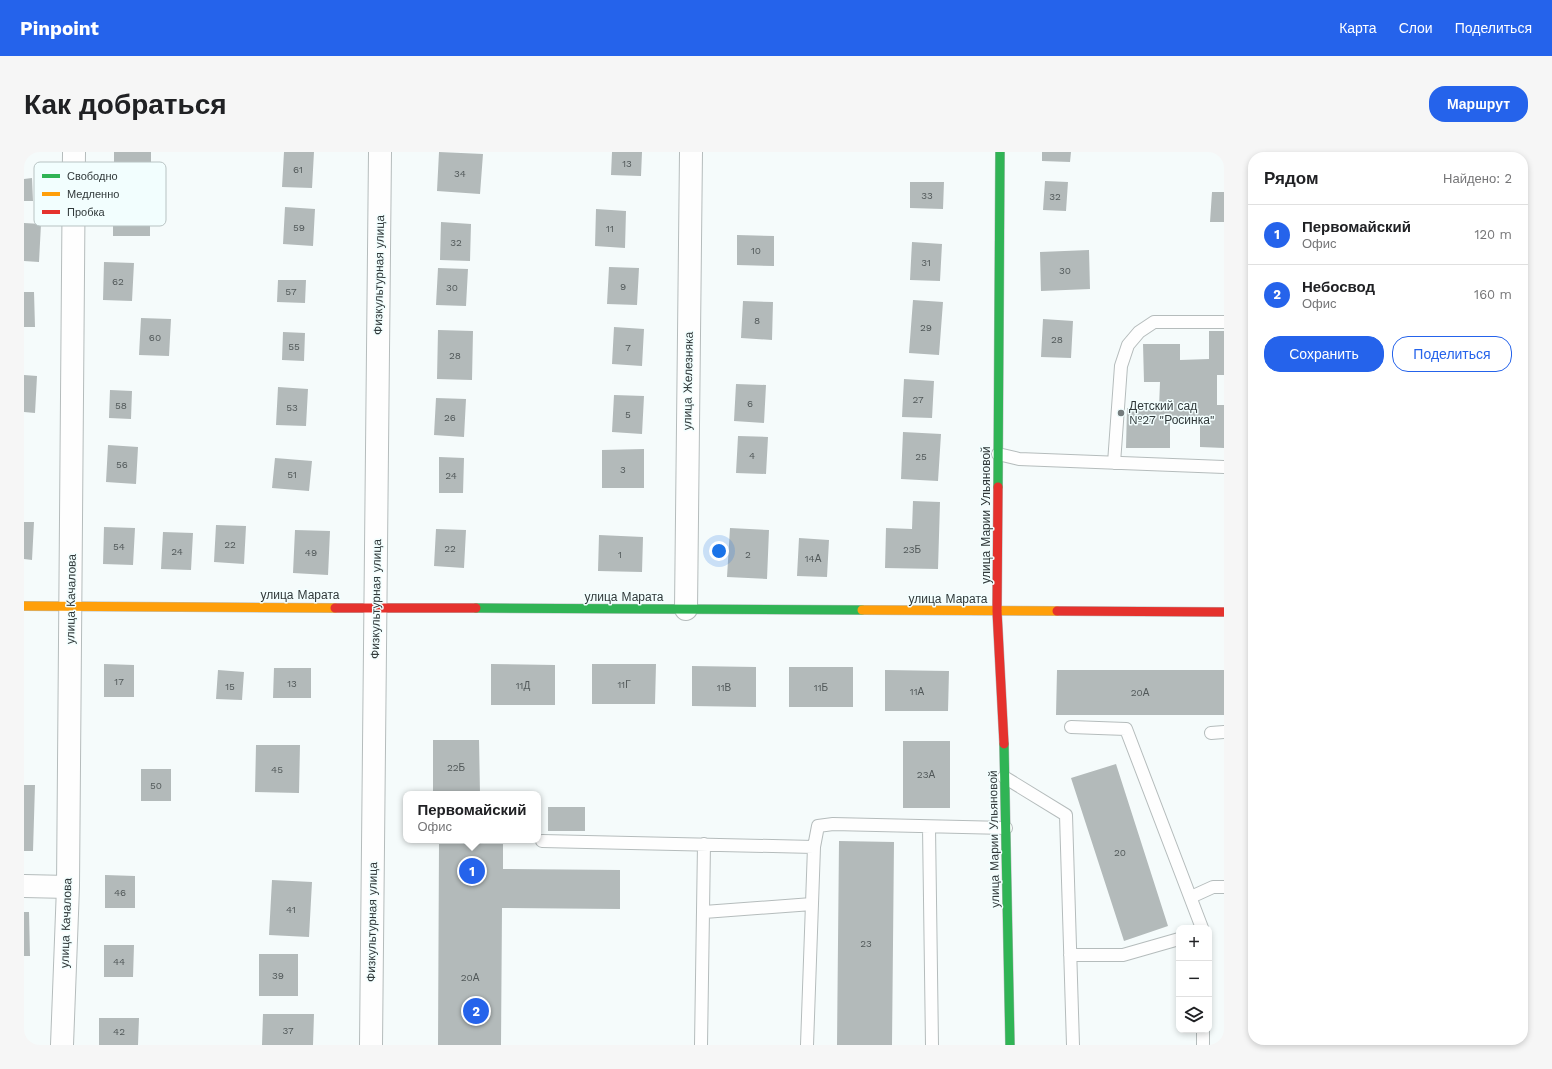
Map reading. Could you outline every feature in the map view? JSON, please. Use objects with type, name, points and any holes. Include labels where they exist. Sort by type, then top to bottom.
[{"type":"street","name":"улица Качалова","points":[[74,152],[74,162]]},
{"type":"street","name":"Физкультурная улица","points":[[371,1045],[380,152]]},
{"type":"street","name":"улица Железняка","points":[[686,609],[691,152]]},
{"type":"street","name":"улица Марии Ульяновой","points":[[1000,152],[998,611],[1006,828],[1010,1045]]},
{"type":"street","name":"улица Качалова","points":[[62,1045],[68,887],[74,226]]},
{"type":"street","name":"улица Марата","points":[[24,606],[1224,612]]},
{"type":"street","points":[[24,886],[68,887]]},
{"type":"lane","points":[[1114,463],[1121,366],[1128,345],[1139,332],[1154,322],[1224,322]]},
{"type":"lane","points":[[998,454],[1019,459],[1224,466]]},
{"type":"lane","points":[[1071,727],[1126,729],[1201,925]]},
{"type":"lane","points":[[1211,733],[1224,732]]},
{"type":"lane","points":[[1004,777],[1066,815],[1073,1045]]},
{"type":"lane","points":[[807,1045],[814,847],[818,826],[833,824],[1006,828]]},
{"type":"lane","points":[[929,827],[932,1045]]},
{"type":"lane","points":[[542,841],[814,847]]},
{"type":"lane","points":[[701,1045],[704,844]]},
{"type":"lane","points":[[1191,897],[1213,887],[1224,887]]},
{"type":"lane","points":[[704,912],[812,904]]},
{"type":"lane","points":[[1070,955],[1124,955],[1176,939]]},
{"type":"lane","points":[[1203,1033],[1203,1045]]},
{"type":"building","points":[[114,152],[151,152],[151,162],[114,162]]},
{"type":"building","points":[[284,152],[314,152],[312,188],[282,187]]},
{"type":"building","points":[[439,152],[483,154],[480,194],[437,191]]},
{"type":"building","points":[[612,152],[642,152],[641,176],[611,175]]},
{"type":"building","points":[[1042,152],[1071,152],[1070,162],[1042,161]]},
{"type":"building","points":[[32,178],[33,201],[24,201],[24,179]]},
{"type":"building","points":[[1045,181],[1068,182],[1066,211],[1043,210]]},
{"type":"building","points":[[910,182],[944,182],[943,209],[910,208]]},
{"type":"building","points":[[1212,192],[1224,192],[1224,222],[1210,222]]},
{"type":"building","points":[[285,207],[315,209],[313,246],[283,244]]},
{"type":"building","points":[[596,209],[626,211],[625,248],[595,246]]},
{"type":"building","points":[[441,222],[471,224],[470,261],[440,260]]},
{"type":"building","points":[[24,223],[34,224],[34,226],[41,226],[39,262],[24,261]]},
{"type":"building","points":[[113,226],[150,226],[150,236],[113,236]]},
{"type":"building","points":[[737,235],[774,236],[774,266],[737,265]]},
{"type":"building","points":[[912,242],[942,244],[940,281],[910,280]]},
{"type":"building","points":[[1089,250],[1090,289],[1041,291],[1040,252]]},
{"type":"building","points":[[104,262],[134,263],[132,301],[103,300]]},
{"type":"building","points":[[609,267],[639,268],[637,305],[607,304]]},
{"type":"building","points":[[438,268],[468,269],[466,306],[436,305]]},
{"type":"building","points":[[278,280],[306,280],[305,303],[277,302]]},
{"type":"building","points":[[24,292],[34,292],[35,327],[24,327]]},
{"type":"building","points":[[913,300],[943,302],[939,355],[909,353]]},
{"type":"building","points":[[743,301],[773,302],[772,340],[741,338]]},
{"type":"building","points":[[141,318],[171,319],[169,356],[139,355]]},
{"type":"building","points":[[1043,319],[1073,321],[1071,358],[1041,357]]},
{"type":"building","points":[[614,327],[644,329],[642,366],[612,364]]},
{"type":"building","points":[[438,330],[473,331],[472,380],[437,379]]},
{"type":"building","points":[[1209,331],[1224,331],[1224,375],[1217,375],[1217,405],[1224,405],[1224,448],[1200,447],[1200,423],[1170,422],[1170,448],[1126,448],[1127,408],[1159,408],[1160,382],[1144,382],[1143,344],[1180,344],[1180,360],[1209,359]]},
{"type":"building","points":[[283,332],[305,333],[304,361],[282,360]]},
{"type":"building","points":[[24,375],[37,376],[35,413],[24,412]]},
{"type":"building","points":[[904,379],[934,381],[932,418],[902,417]]},
{"type":"building","points":[[736,384],[766,385],[764,423],[734,421]]},
{"type":"building","points":[[278,387],[308,389],[306,426],[276,425]]},
{"type":"building","points":[[110,390],[132,391],[131,419],[109,418]]},
{"type":"building","points":[[614,395],[644,396],[642,434],[612,432]]},
{"type":"building","points":[[436,398],[466,399],[464,437],[434,435]]},
{"type":"building","points":[[903,432],[941,434],[938,481],[901,479]]},
{"type":"building","points":[[738,436],[768,437],[766,474],[736,473]]},
{"type":"building","points":[[108,445],[138,447],[136,484],[106,482]]},
{"type":"building","points":[[644,449],[644,488],[602,488],[602,450]]},
{"type":"building","points":[[439,457],[464,458],[463,493],[439,493]]},
{"type":"building","points":[[275,458],[312,461],[309,491],[272,488]]},
{"type":"building","points":[[913,501],[940,502],[938,569],[885,568],[886,528],[912,529]]},
{"type":"building","points":[[24,522],[34,522],[32,560],[24,559]]},
{"type":"building","points":[[216,525],[246,526],[244,564],[214,562]]},
{"type":"building","points":[[104,527],[135,528],[133,565],[103,564]]},
{"type":"building","points":[[730,528],[769,530],[767,579],[727,577]]},
{"type":"building","points":[[436,529],[466,530],[464,568],[434,566]]},
{"type":"building","points":[[295,530],[330,531],[328,575],[293,573]]},
{"type":"building","points":[[163,532],[193,533],[191,570],[161,569]]},
{"type":"building","points":[[599,535],[643,537],[642,572],[598,571]]},
{"type":"building","points":[[799,538],[829,540],[827,577],[797,576]]},
{"type":"building","points":[[104,664],[134,665],[134,697],[104,697]]},
{"type":"building","points":[[491,664],[555,665],[555,705],[491,705]]},
{"type":"building","points":[[592,664],[656,664],[655,704],[592,704]]},
{"type":"building","points":[[692,666],[756,667],[756,707],[692,706]]},
{"type":"building","points":[[789,667],[853,667],[853,707],[789,707]]},
{"type":"building","points":[[274,668],[311,668],[311,698],[273,698]]},
{"type":"building","points":[[218,670],[244,672],[242,700],[216,699]]},
{"type":"building","points":[[885,670],[949,671],[948,711],[885,711]]},
{"type":"building","points":[[1057,670],[1224,670],[1224,715],[1056,715]]},
{"type":"building","points":[[433,740],[479,740],[480,791],[433,791]]},
{"type":"building","points":[[903,741],[950,741],[950,808],[903,808]]},
{"type":"building","points":[[256,745],[300,745],[299,793],[255,792]]},
{"type":"building","points":[[1116,764],[1168,926],[1124,941],[1071,778]]},
{"type":"building","points":[[141,769],[171,769],[171,801],[141,801]]},
{"type":"building","points":[[24,785],[35,785],[33,851],[24,851]]},
{"type":"building","points":[[548,807],[585,807],[585,831],[548,831]]},
{"type":"building","points":[[839,841],[894,842],[892,1045],[837,1045]]},
{"type":"building","points":[[439,844],[503,844],[503,869],[620,870],[620,909],[502,908],[501,1045],[438,1045]]},
{"type":"building","points":[[105,875],[135,876],[135,908],[105,908]]},
{"type":"building","points":[[272,880],[312,882],[309,937],[269,935]]},
{"type":"building","points":[[24,912],[29,912],[30,956],[24,956]]},
{"type":"building","points":[[104,945],[134,945],[133,977],[104,977]]},
{"type":"building","points":[[259,954],[298,954],[298,996],[259,996]]},
{"type":"building","points":[[263,1014],[314,1014],[313,1045],[262,1045]]},
{"type":"building","points":[[99,1018],[139,1018],[138,1045],[99,1045]]},
{"type":"traffic: fast","points":[[998,487],[1000,152]]},
{"type":"traffic: fast","points":[[476,608],[862,610]]},
{"type":"traffic: fast","points":[[1004,744],[1010,1045]]},
{"type":"traffic: slow","points":[[24,606],[335,608]]},
{"type":"traffic: slow","points":[[862,610],[1057,611]]},
{"type":"traffic: jam","points":[[998,487],[997,611],[1004,744]]},
{"type":"traffic: jam","points":[[335,608],[476,608]]},
{"type":"traffic: jam","points":[[1057,611],[1224,612]]},
{"type":"place","name":"Детский сад №27 \"Росинка\"","points":[[1121,413]]},
{"type":"place","name":"Первомайский","points":[[472,871]]},
{"type":"place","name":"Небосвод","points":[[476,1011]]}]
